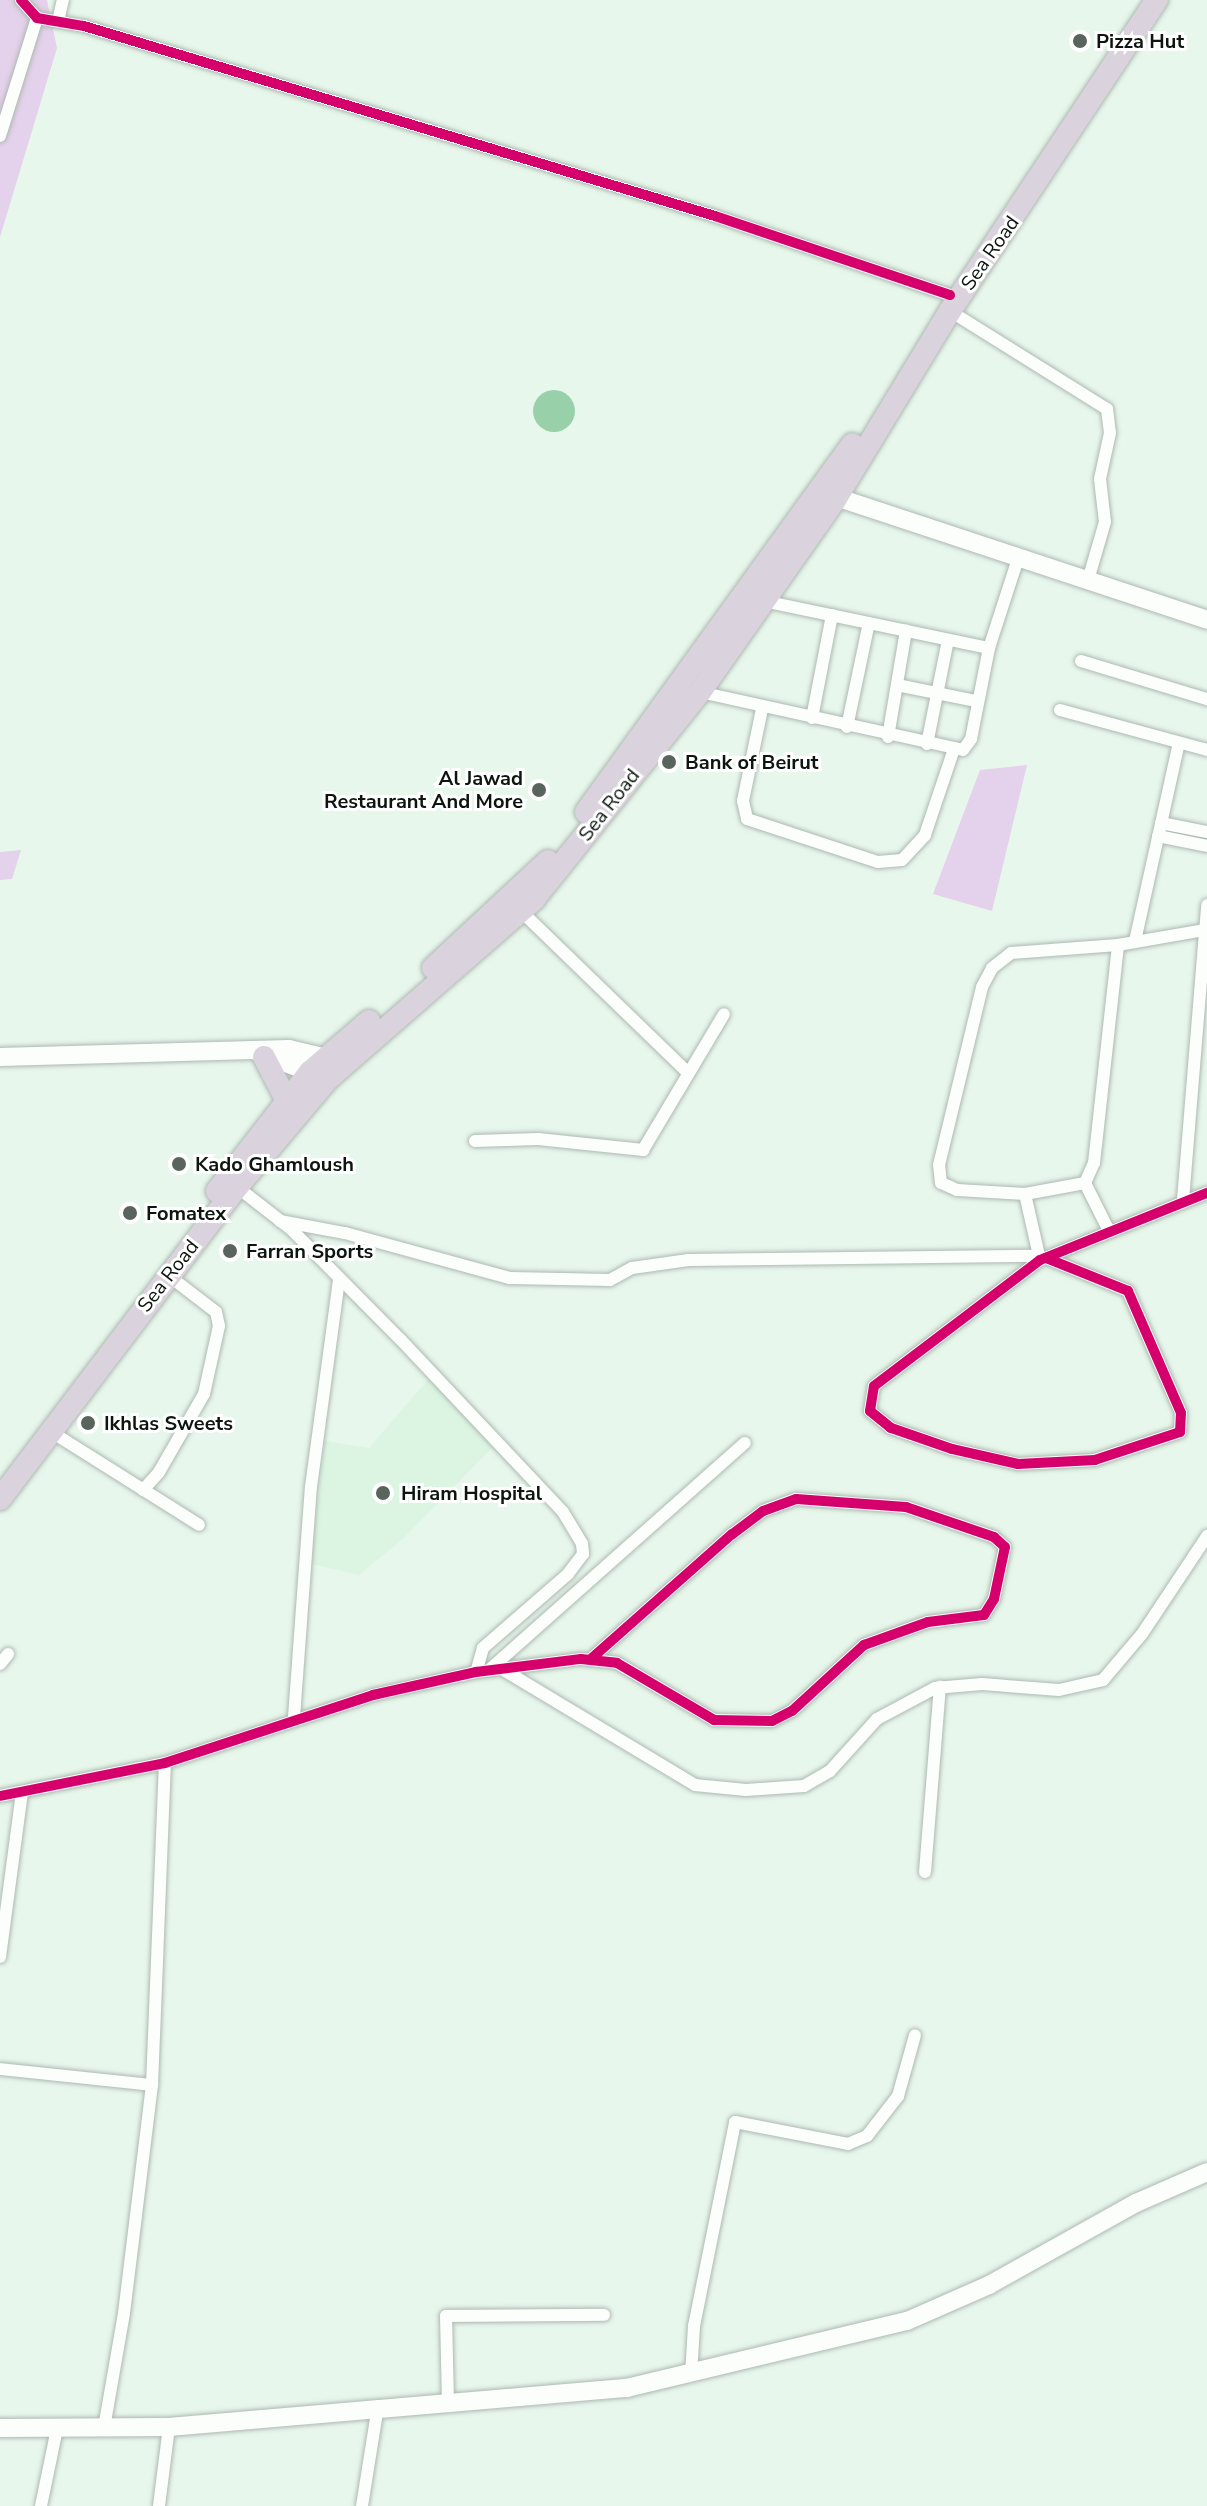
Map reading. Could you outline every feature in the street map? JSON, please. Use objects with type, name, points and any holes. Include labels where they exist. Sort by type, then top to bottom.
[{"type":"highway","name":"Sea Road","points":[[0,1480],[116,1320],[287,1101],[521,911],[700,692],[764,601],[827,495],[1140,0]]},
{"type":"highway","name":"Sea Road","points":[[950,303],[1157,0]]},
{"type":"highway","name":"Sea Road","points":[[0,1499],[327,1067],[544,866],[827,495]]},
{"type":"highway","points":[[260,1054],[287,1101]]},
{"type":"main road","points":[[827,495],[1207,620]]},
{"type":"main road","points":[[0,1057],[260,1054],[289,1049],[327,1067]]},
{"type":"main road","points":[[0,2428],[169,2427],[378,2406],[585,2394],[691,2375],[907,2321],[989,2285],[1164,2189],[1207,2172]]},
{"type":"street","points":[[21,0],[37,18],[58,21],[715,216],[950,303],[1107,409],[1110,433],[1100,479],[1105,522],[1088,580]]},
{"type":"street","points":[[58,21],[63,0]]},
{"type":"street","points":[[0,136],[37,18]]},
{"type":"street","points":[[700,692],[888,737],[954,749],[968,746],[989,648],[1018,559]]},
{"type":"street","points":[[764,601],[989,648]]},
{"type":"street","points":[[812,718],[832,615]]},
{"type":"street","points":[[847,727],[869,623]]},
{"type":"street","points":[[888,737],[906,631]]},
{"type":"street","points":[[927,744],[948,640]]},
{"type":"street","points":[[1081,661],[1207,699]]},
{"type":"street","points":[[897,685],[976,701]]},
{"type":"street","points":[[762,709],[743,801],[747,819],[878,862],[902,860],[925,835],[954,749]]},
{"type":"street","points":[[1060,710],[1207,750]]},
{"type":"street","points":[[1135,941],[1179,743]]},
{"type":"street","points":[[1160,829],[1207,832]]},
{"type":"street","points":[[1160,829],[1207,846]]},
{"type":"street","points":[[1183,1200],[1200,1069],[1207,905]]},
{"type":"street","points":[[521,911],[687,1072]]},
{"type":"street","points":[[1085,1183],[1025,1194],[957,1190],[945,1186],[939,1175],[982,987],[1001,958],[1011,953],[1118,945],[1204,930]]},
{"type":"street","points":[[1085,1183],[1094,1163],[1118,945]]},
{"type":"street","points":[[475,1141],[567,1141],[643,1150],[724,1014]]},
{"type":"street","points":[[1085,1183],[1108,1229]]},
{"type":"street","points":[[237,1187],[280,1221],[563,1512],[582,1544],[583,1554],[568,1574],[483,1648],[489,1670],[695,1785],[746,1790],[816,1782],[877,1719],[940,1687],[982,1684],[1059,1690],[1103,1680],[1142,1634],[1207,1536]]},
{"type":"street","points":[[280,1221],[357,1236],[484,1275],[510,1278],[610,1280],[632,1268],[688,1260],[1041,1258],[1128,1291],[1171,1385],[1183,1419],[1180,1432],[1095,1460],[1018,1464],[952,1449],[891,1428],[870,1411],[874,1386],[1041,1258],[1108,1229],[1207,1193]]},
{"type":"street","points":[[1025,1194],[1041,1258]]},
{"type":"street","points":[[143,1490],[159,1472],[204,1394],[219,1326],[216,1312],[169,1276]]},
{"type":"street","points":[[294,1717],[311,1487],[339,1281]]},
{"type":"street","points":[[50,1431],[199,1525]]},
{"type":"street","points":[[489,1670],[745,1443]]},
{"type":"street","points":[[0,1796],[165,1763],[294,1717],[489,1670],[592,1658],[617,1663],[714,1720],[772,1721],[792,1711],[864,1645],[928,1622],[984,1615],[994,1599],[1005,1547],[994,1537],[906,1507],[796,1499],[763,1511],[732,1534],[592,1658]]},
{"type":"street","points":[[925,1872],[940,1687]]},
{"type":"street","points":[[104,2428],[124,2313],[152,2085],[165,1763]]},
{"type":"street","points":[[0,1957],[22,1793]]},
{"type":"street","points":[[691,2375],[694,2326],[735,2122],[848,2144],[867,2136],[898,2096],[915,2035]]},
{"type":"street","points":[[0,2069],[152,2085]]},
{"type":"street","points":[[448,2403],[446,2316],[604,2315]]},
{"type":"street","points":[[362,2506],[378,2406]]},
{"type":"street","points":[[159,2506],[169,2427]]},
{"type":"street","points":[[41,2506],[57,2429]]},
{"type":"shaded area","points":[[0,0],[47,0],[57,48],[0,237]]},
{"type":"shaded area","points":[[554,390],[569,396],[575,411],[569,426],[554,432],[539,426],[533,411],[539,396]]},
{"type":"shaded area","points":[[1027,765],[992,911],[933,894],[980,770]]},
{"type":"shaded area","points":[[21,850],[12,879],[0,880],[0,852]]},
{"type":"shaded area","name":"Hiram Hospital","points":[[430,1377],[495,1445],[403,1539],[359,1575],[311,1564],[325,1441],[369,1448]]},
{"type":"cycle path","points":[[21,0],[37,18],[84,26],[715,216],[950,295]]},
{"type":"cycle path","points":[[1046,1258],[1128,1291],[1181,1413],[1180,1432],[1095,1460],[1018,1464],[952,1449],[891,1428],[870,1411],[874,1386],[1040,1260],[1207,1193]]},
{"type":"cycle path","points":[[0,1796],[165,1763],[373,1695],[476,1672],[581,1659],[617,1663],[714,1720],[772,1721],[792,1711],[864,1645],[928,1622],[984,1615],[994,1599],[1005,1547],[994,1537],[906,1507],[796,1499],[763,1511],[732,1534],[592,1658]]},
{"type":"place","name":"Pizza Hut","points":[[1080,41]]},
{"type":"place","name":"Bank of Beirut","points":[[669,762]]},
{"type":"place","name":"Al Jawad Restaurant And More","points":[[539,790]]},
{"type":"place","name":"Kado Ghamloush","points":[[179,1164]]},
{"type":"place","name":"Fomatex","points":[[130,1213]]},
{"type":"place","name":"Farran Sports","points":[[230,1251]]},
{"type":"place","name":"Ikhlas Sweets","points":[[88,1423]]},
{"type":"place","name":"Hiram Hospital","points":[[383,1493]]}]
